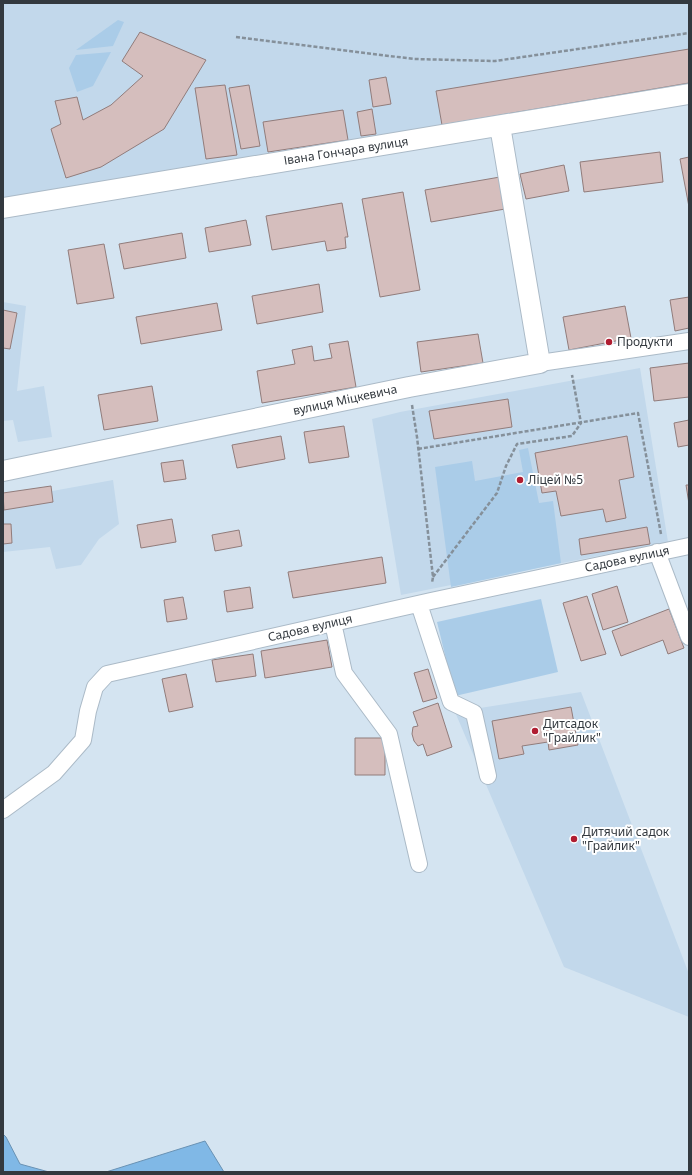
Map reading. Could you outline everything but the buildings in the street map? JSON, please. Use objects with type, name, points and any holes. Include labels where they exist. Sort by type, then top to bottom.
[{"type":"street","name":"Івана Гончара вулиця","points":[[3,208],[689,94]]},
{"type":"street","points":[[500,126],[540,363]]},
{"type":"street","name":"вулиця Міцкевича","points":[[3,471],[409,387],[570,358],[689,341]]},
{"type":"street","name":"Садова вулиця","points":[[3,810],[54,773],[83,740],[88,711],[95,687],[107,674],[425,602],[689,546]]},
{"type":"street","points":[[661,552],[689,637]]},
{"type":"street","points":[[425,602],[451,702],[474,713],[488,776]]},
{"type":"street","points":[[333,623],[344,673],[389,734],[419,864]]},
{"type":"path","points":[[236,37],[414,59],[496,61],[689,33]]},
{"type":"path","points":[[425,602],[433,577],[497,493],[506,466],[517,444],[572,436],[581,423],[570,358]]},
{"type":"path","points":[[409,387],[433,577]]},
{"type":"path","points":[[418,449],[638,414],[661,552]]},
{"type":"shaded area","points":[[3,3],[689,3],[689,83],[3,200]]},
{"type":"shaded area","points":[[118,20],[124,22],[113,46],[76,50]]},
{"type":"shaded area","points":[[111,52],[93,86],[77,92],[69,68],[76,55]]},
{"type":"shaded area","points":[[3,302],[26,306],[17,391],[44,386],[52,437],[18,442],[13,420],[3,421]]},
{"type":"shaded area","name":"Ліцей №5","points":[[640,368],[668,542],[401,595],[372,419],[400,412]]},
{"type":"shaded area","points":[[528,448],[539,503],[553,501],[561,563],[451,587],[435,467],[472,461],[475,481],[523,472],[519,450]]},
{"type":"shaded area","points":[[113,480],[119,524],[99,539],[81,565],[56,569],[50,547],[3,552],[3,500]]},
{"type":"shaded area","points":[[541,599],[558,672],[455,696],[437,622]]},
{"type":"shaded area","name":"Дитячий садок \"Грайлик\"","points":[[581,692],[689,974],[689,1017],[564,967],[455,712]]},
{"type":"shaded area","points":[[3,1134],[20,1164],[49,1172],[3,1172]]},
{"type":"shaded area","points":[[205,1141],[224,1172],[106,1172]]},
{"type":"place","name":"Продукти","points":[[609,342]]},
{"type":"place","name":"Ліцей №5","points":[[520,480]]},
{"type":"place","name":"Дитсадок \"Грайлик\"","points":[[535,731]]},
{"type":"place","name":"Дитячий садок \"Грайлик\"","points":[[574,839]]}]
